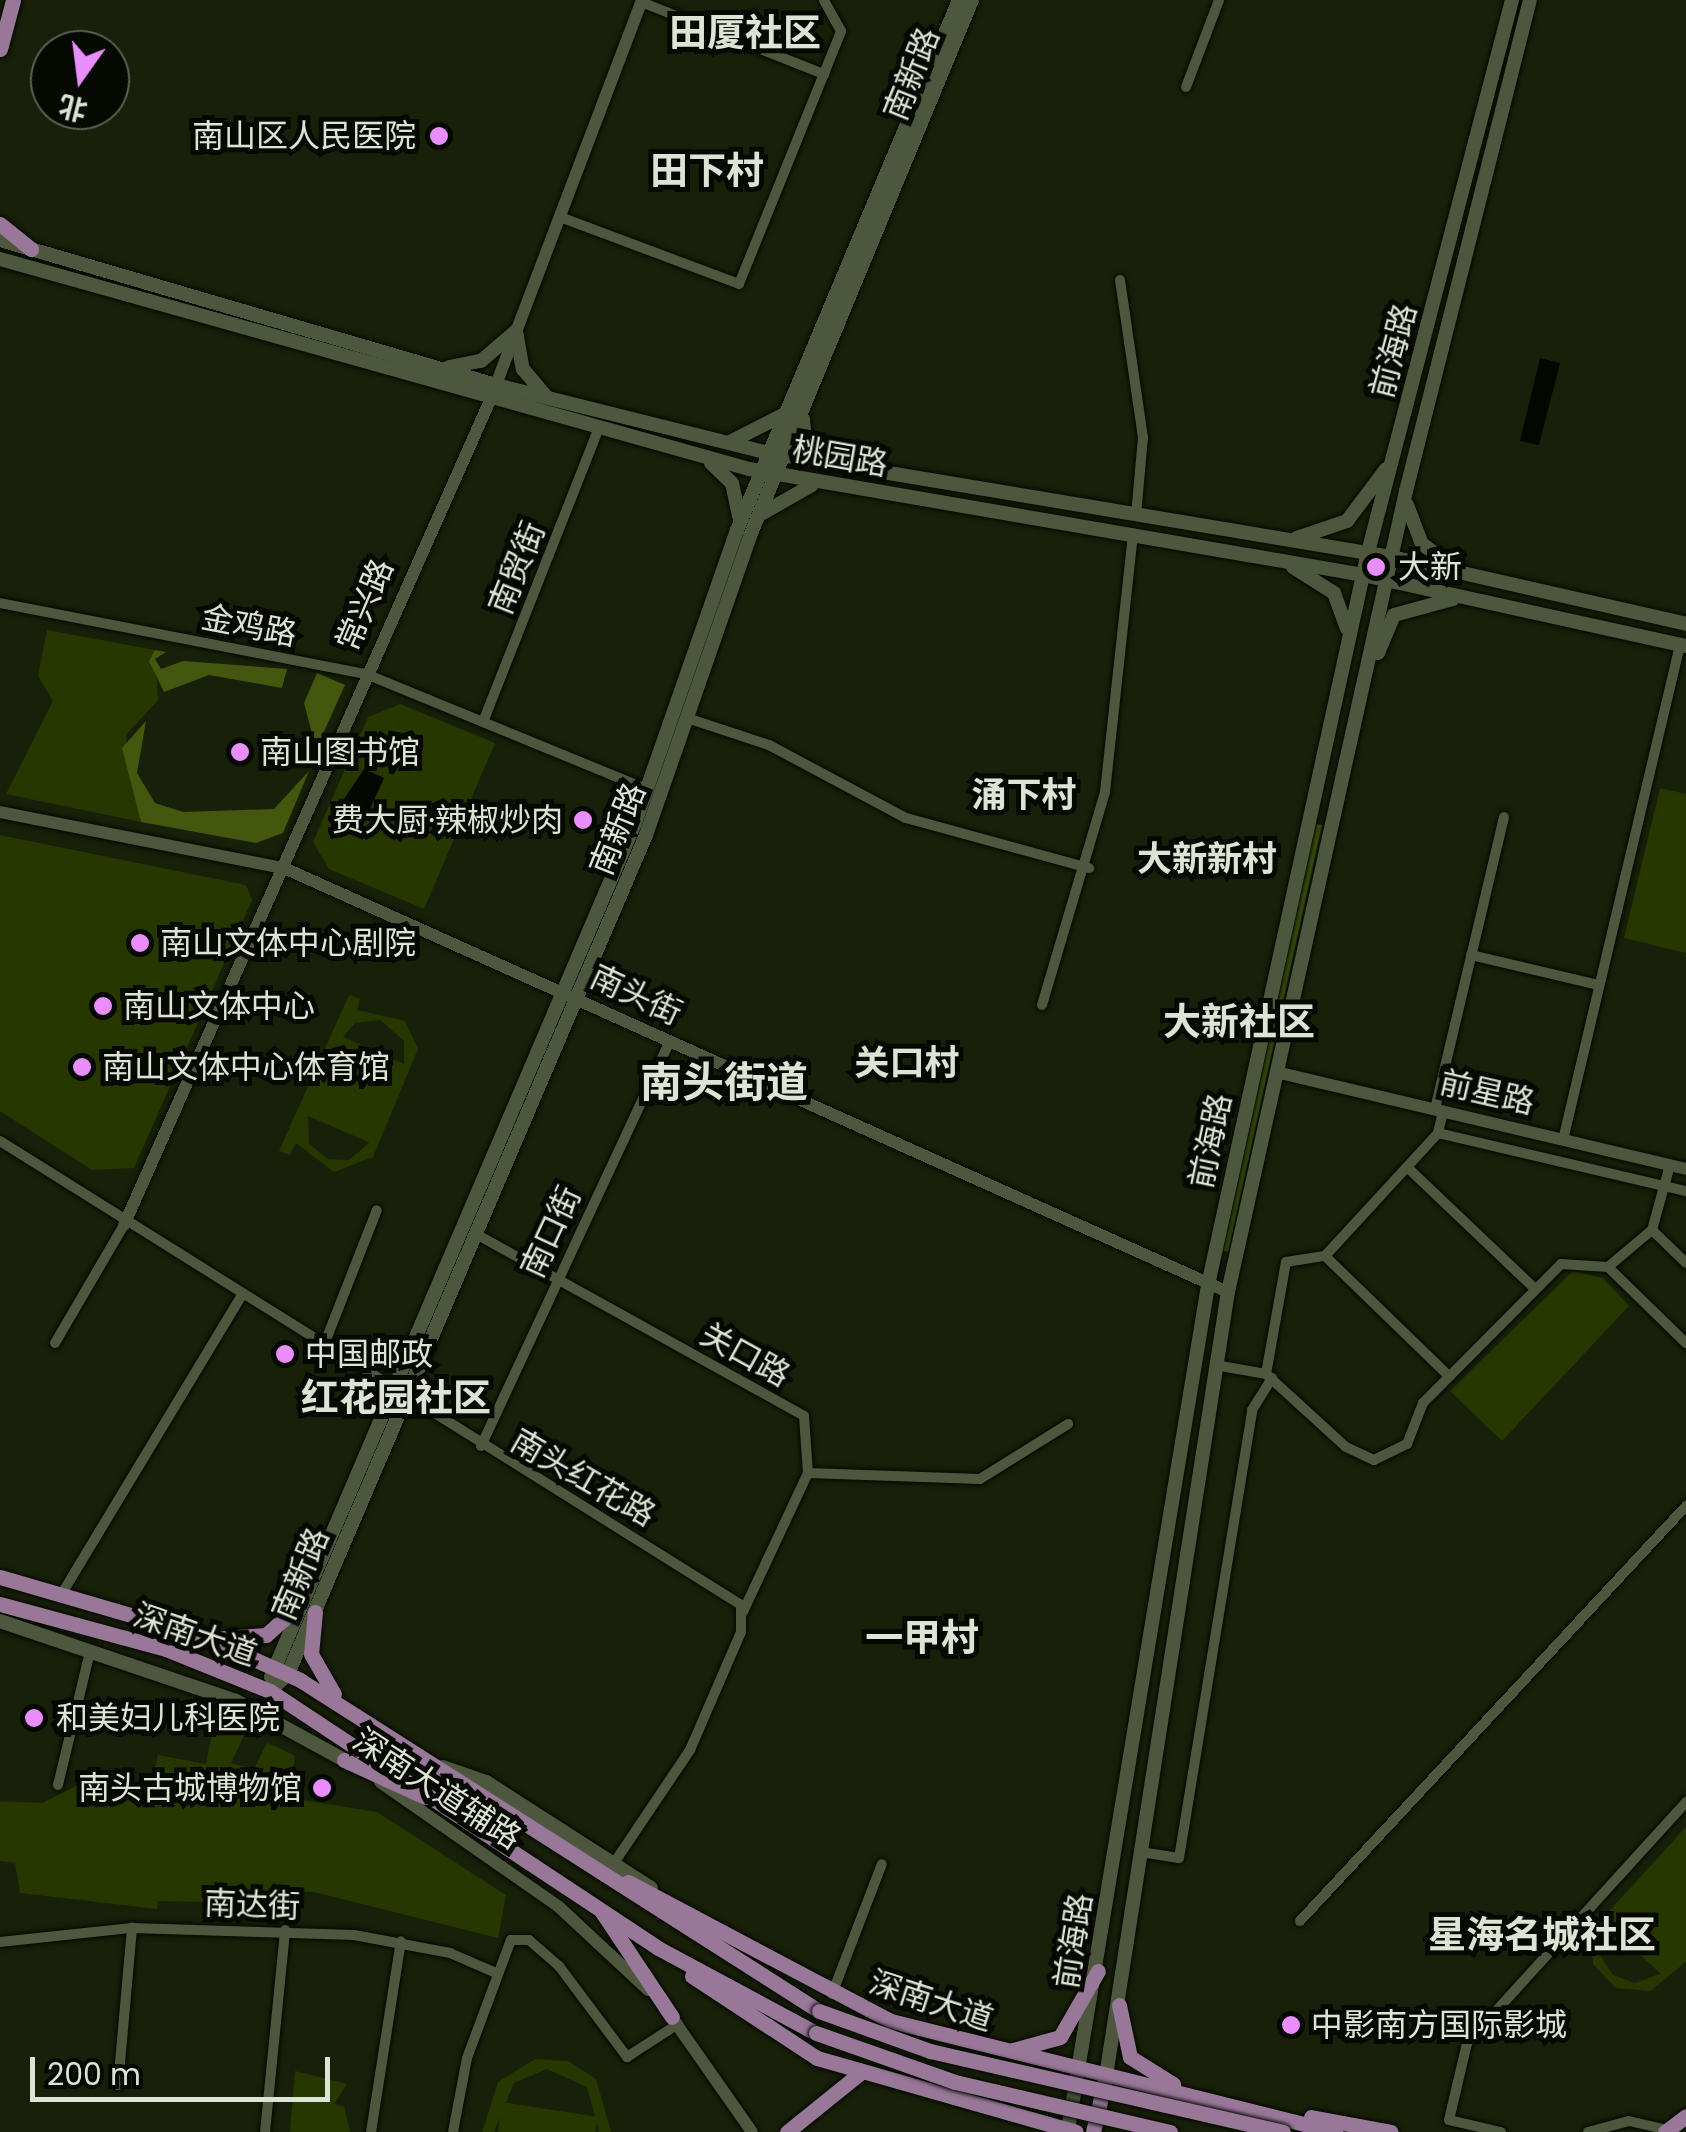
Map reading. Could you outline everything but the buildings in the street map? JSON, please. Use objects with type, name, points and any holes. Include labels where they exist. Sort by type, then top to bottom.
[{"type":"main road","points":[[0,49],[13,0]]},
{"type":"main road","name":"南新路","points":[[801,404],[959,0]]},
{"type":"main road","name":"南新路","points":[[270,1691],[271,1666],[647,789],[768,473],[972,0]]},
{"type":"main road","name":"前海路","points":[[1071,2131],[1208,1285],[1368,552],[1512,0]]},
{"type":"main road","name":"前海路","points":[[1093,2132],[1118,2004],[1228,1292],[1406,491],[1530,0]]},
{"type":"main road","points":[[0,224],[31,248]]},
{"type":"main road","name":"桃园路","points":[[0,240],[496,385],[776,455],[1368,552],[1686,624]]},
{"type":"main road","name":"桃园路","points":[[0,259],[489,402],[768,473],[1363,575],[1683,645]]},
{"type":"main road","points":[[438,368],[482,361],[516,332],[526,376],[554,400]]},
{"type":"main road","points":[[715,441],[754,437],[801,404],[805,442],[837,466]]},
{"type":"main road","points":[[696,456],[732,483],[744,533]]},
{"type":"main road","points":[[1279,540],[1347,522],[1392,461]]},
{"type":"main road","points":[[744,533],[780,496],[823,482]]},
{"type":"main road","points":[[1406,491],[1422,544],[1479,577]]},
{"type":"main road","name":"南新路","points":[[270,1691],[288,1674],[576,998],[690,718],[744,533]]},
{"type":"main road","points":[[1280,561],[1334,594],[1349,640]]},
{"type":"main road","points":[[1354,714],[1394,615],[1432,600],[1476,600]]},
{"type":"main road","name":"深南大道","points":[[0,1577],[203,1636],[288,1674],[357,1712],[820,2011],[945,2054],[1283,2132]]},
{"type":"main road","name":"深南大道","points":[[0,1604],[166,1649],[270,1691],[466,1816],[596,1905],[758,2027],[860,2073],[1071,2131]]},
{"type":"main road","points":[[203,1636],[266,1636],[298,1606]]},
{"type":"main road","points":[[315,1612],[317,1674],[357,1712]]},
{"type":"main road","name":"深南大道辅路","points":[[0,1621],[236,1702],[344,1760]]},
{"type":"main road","points":[[344,1760],[466,1816]]},
{"type":"main road","name":"深南大道辅路","points":[[443,1767],[486,1782],[727,1937]]},
{"type":"main road","name":"深南大道","points":[[544,1834],[832,1995],[974,2046],[1335,2132]]},
{"type":"main road","points":[[596,1905],[675,2020]]},
{"type":"main road","name":"深南大道","points":[[658,1948],[816,2033],[955,2082],[1170,2132]]},
{"type":"main road","points":[[974,2046],[1053,2041],[1098,1971]]},
{"type":"main road","points":[[1118,2004],[1123,2046],[1140,2067],[1223,2103],[1391,2132]]},
{"type":"main road","points":[[787,2132],[860,2073]]},
{"type":"main road","points":[[1667,2131],[1686,2116]]},
{"type":"main road","points":[[1012,2117],[1027,2132]]},
{"type":"street","points":[[560,216],[739,284],[841,31],[824,0]]},
{"type":"street","points":[[1186,87],[1219,0]]},
{"type":"street","points":[[641,1],[824,74]]},
{"type":"street","name":"常兴路","points":[[124,1225],[489,402],[641,1]]},
{"type":"street","points":[[1120,280],[1143,437],[1136,516]]},
{"type":"street","name":"南贸街","points":[[483,722],[597,432]]},
{"type":"street","points":[[1042,1004],[1089,868],[1133,534]]},
{"type":"street","name":"金鸡路","points":[[0,603],[366,674],[647,789]]},
{"type":"street","points":[[1563,1140],[1683,645]]},
{"type":"street","points":[[690,718],[769,746],[906,818],[1089,868]]},
{"type":"street","name":"南头街","points":[[0,812],[284,868],[1228,1292]]},
{"type":"street","points":[[1324,1256],[1438,1133],[1439,1110],[1471,955],[1504,817]]},
{"type":"street","points":[[1471,955],[1600,985]]},
{"type":"street","name":"南口街","points":[[481,1446],[670,1041]]},
{"type":"street","name":"前星路","points":[[1276,1072],[1686,1169]]},
{"type":"street","points":[[1438,1133],[1686,1191]]},
{"type":"street","name":"南头红花路","points":[[0,1142],[322,1350],[735,1598],[743,1612]]},
{"type":"street","points":[[1608,1267],[1652,1230],[1670,1165]]},
{"type":"street","points":[[1407,1167],[1533,1287]]},
{"type":"street","points":[[322,1350],[377,1210]]},
{"type":"street","points":[[56,1343],[124,1225]]},
{"type":"street","points":[[1652,1230],[1686,1263]]},
{"type":"street","name":"关口路","points":[[476,1234],[804,1416],[808,1473],[743,1612]]},
{"type":"street","points":[[1141,1852],[1179,1858],[1252,1410],[1269,1376],[1284,1266],[1297,1255],[1324,1256],[1448,1376]]},
{"type":"street","points":[[1215,1365],[1269,1376],[1346,1447],[1374,1460],[1410,1440],[1419,1410],[1448,1376],[1533,1287],[1571,1260],[1608,1267],[1686,1343]]},
{"type":"street","points":[[61,1595],[240,1298]]},
{"type":"street","points":[[808,1473],[951,1484],[1014,1465],[1068,1424]]},
{"type":"street","points":[[1300,1921],[1686,1506]]},
{"type":"street","points":[[614,1864],[690,1750],[743,1612]]},
{"type":"street","points":[[58,1785],[90,1652]]},
{"type":"street","name":"深南大道辅路","points":[[344,1760],[558,1906],[675,2020],[752,2132]]},
{"type":"street","points":[[1501,2132],[1449,2120],[1467,2043],[1686,1802]]},
{"type":"street","points":[[832,1995],[882,1864]]},
{"type":"street","points":[[118,2085],[132,1928]]},
{"type":"street","name":"南达街","points":[[0,1942],[132,1928],[285,1930],[400,1941],[496,1972]]},
{"type":"street","points":[[265,2132],[285,1930]]},
{"type":"street","points":[[453,2132],[496,1972],[511,1940],[536,1944],[627,2057],[675,2020]]},
{"type":"street","points":[[372,2132],[400,1941]]},
{"type":"street","points":[[1588,2132],[1638,2127],[1667,2131]]},
{"type":"green space","points":[[47,630],[155,650],[158,700],[126,735],[141,822],[6,794],[53,701],[38,676]]},
{"type":"green space","points":[[155,650],[166,652],[155,659],[161,669],[183,661],[287,669],[282,688],[209,675],[164,692],[149,661]]},
{"type":"green space","points":[[317,673],[345,685],[316,749],[304,703]]},
{"type":"green space","points":[[400,704],[495,743],[424,909],[329,869],[313,842],[368,717]]},
{"type":"green space","points":[[146,721],[137,773],[155,803],[183,812],[274,809],[309,771],[283,833],[256,843],[141,822],[122,748]]},
{"type":"green space","points":[[1660,788],[1686,794],[1686,953],[1624,938]]},
{"type":"green space","points":[[1316,824],[1322,825],[1228,1252],[1223,1251]]},
{"type":"green space","name":"南山文体中心","points":[[0,835],[246,885],[252,900],[134,1168],[92,1170],[0,1111]]},
{"type":"green space","points":[[349,995],[360,999],[357,1010],[405,1021],[418,1049],[373,1157],[334,1172],[296,1143],[290,1155],[279,1151]],"holes":[[[380,1020],[404,1041],[404,1064],[343,1037],[355,1023]],[[308,1116],[368,1142],[369,1143],[349,1160],[328,1159],[309,1144]]]},
{"type":"green space","points":[[1573,1271],[1603,1278],[1629,1306],[1502,1441],[1450,1391]]},
{"type":"green space","points":[[217,1707],[250,1723],[231,1763],[254,1769],[267,1743],[279,1748],[295,1756],[290,1798],[377,1812],[506,1895],[498,1938],[314,1892],[249,1890],[247,1903],[158,1901],[157,1909],[20,1893],[15,1863],[0,1861],[0,1801],[42,1803],[78,1785],[149,1793],[158,1755],[206,1764]]},
{"type":"green space","points":[[1686,1827],[1686,1962],[1650,1991],[1616,1988],[1593,1964],[1591,1931]],"holes":[[[1606,1924],[1660,1974],[1635,1983],[1613,1975],[1599,1954]]]},
{"type":"green space","points":[[535,2059],[568,2061],[596,2079],[611,2132],[599,2132],[587,2087],[547,2069],[514,2083],[494,2132],[482,2132],[498,2082]]},
{"type":"green space","points":[[295,2071],[347,2084],[334,2104],[344,2106],[350,2132],[290,2132]]},
{"type":"green space","points":[[502,2102],[598,2117],[595,2132],[498,2132]]},
{"type":"shaded area","points":[[1540,358],[1560,363],[1539,445],[1520,441]]},
{"type":"shaded area","points":[[364,769],[384,778],[360,831],[336,811]]},
{"type":"place","name":"南山区人民医院","points":[[439,136]]},
{"type":"place","name":"大新","points":[[1376,567]]},
{"type":"place","name":"南山图书馆","points":[[240,752]]},
{"type":"place","name":"费大厨·辣椒炒肉","points":[[583,820]]},
{"type":"place","name":"南山文体中心剧院","points":[[140,943]]},
{"type":"place","name":"南山文体中心","points":[[103,1006]]},
{"type":"place","name":"南山文体中心体育馆","points":[[82,1067]]},
{"type":"place","name":"中国邮政","points":[[285,1354]]},
{"type":"place","name":"和美妇儿科医院","points":[[34,1718]]},
{"type":"place","name":"南头古城博物馆","points":[[322,1788]]},
{"type":"place","name":"中影南方国际影城","points":[[1291,2025]]},
{"type":"district","name":"田厦社区","points":[[745,33]]},
{"type":"district","name":"田下村","points":[[707,171]]},
{"type":"district","name":"涌下村","points":[[1024,795]]},
{"type":"district","name":"大新新村","points":[[1207,859]]},
{"type":"district","name":"大新社区","points":[[1239,1022]]},
{"type":"district","name":"关口村","points":[[907,1063]]},
{"type":"district","name":"南头街道","points":[[724,1083]]},
{"type":"district","name":"红花园社区","points":[[396,1398]]},
{"type":"district","name":"一甲村","points":[[922,1638]]},
{"type":"district","name":"星海名城社区","points":[[1542,1935]]}]
